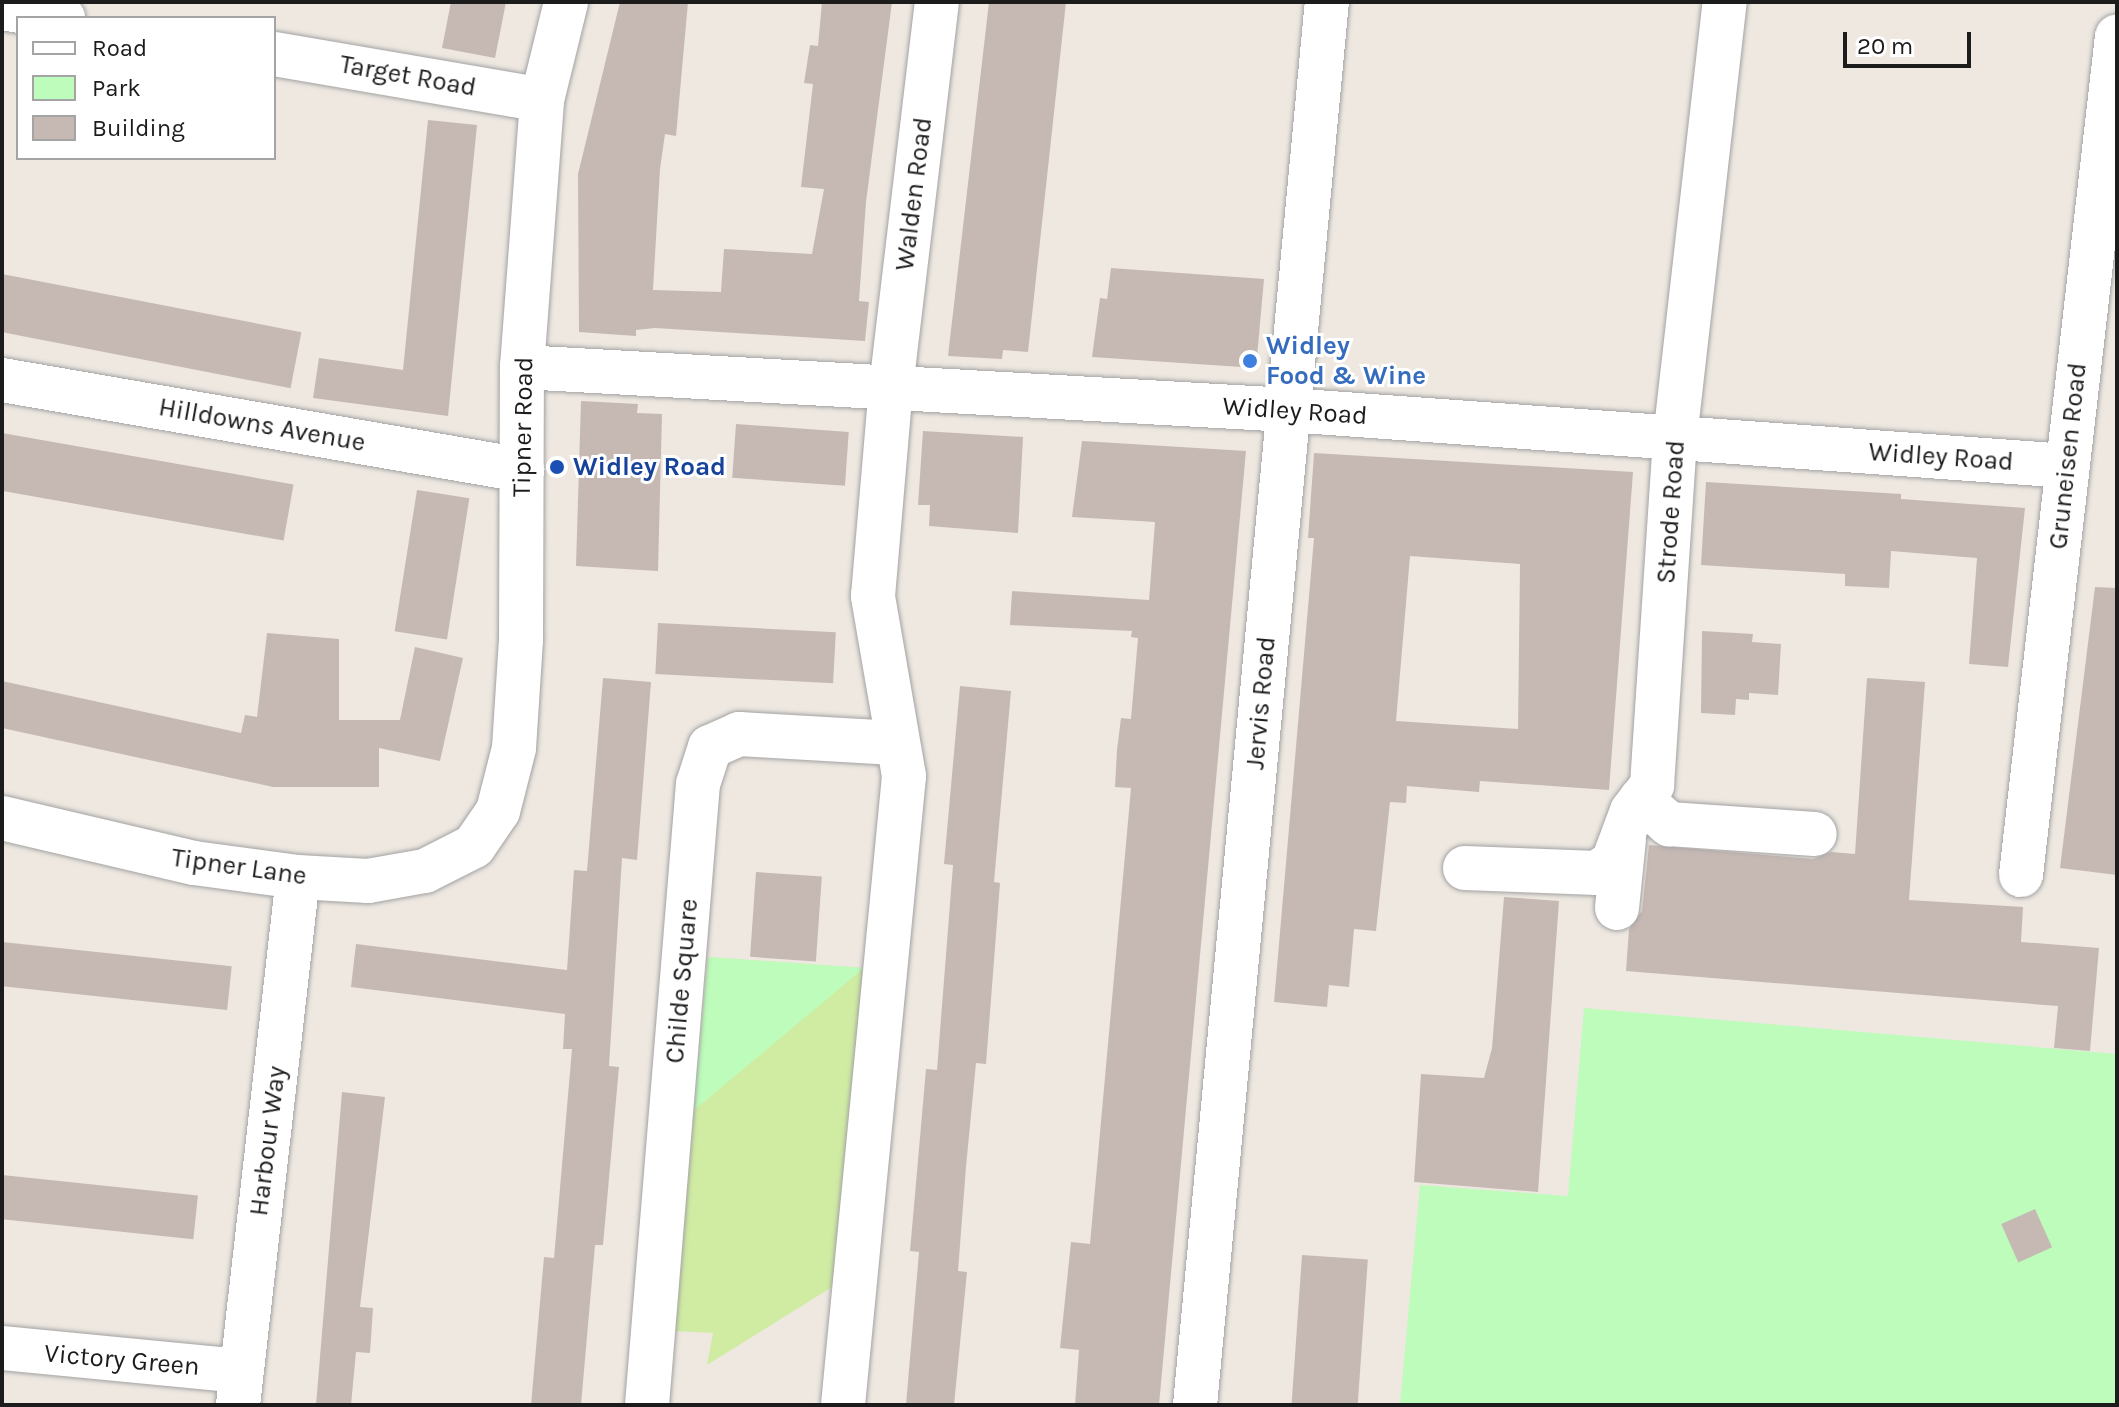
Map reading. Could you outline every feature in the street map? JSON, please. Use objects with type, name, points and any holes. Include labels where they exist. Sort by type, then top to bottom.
[{"type":"street","name":"Tipner Road","points":[[474,846],[498,811],[514,748],[522,367],[542,100],[566,2]]},
{"type":"street","name":"Walden Road","points":[[891,387],[937,2]]},
{"type":"street","name":"Jervis Road","points":[[1195,1405],[1327,2]]},
{"type":"street","name":"Strode Road","points":[[1465,868],[1582,876],[1613,862],[1641,799],[1652,785],[1675,438],[1725,2]]},
{"type":"street","points":[[2,8],[51,16]]},
{"type":"street","name":"Gruneisen Road","points":[[2021,875],[2067,466],[2102,286],[2117,36]]},
{"type":"street","name":"Target Road","points":[[276,54],[542,100]]},
{"type":"street","name":"Widley Road","points":[[522,367],[1288,410],[2067,466]]},
{"type":"street","name":"Hilldowns Avenue","points":[[2,380],[522,470]]},
{"type":"street","points":[[843,1405],[904,776],[895,743],[873,596],[891,387]]},
{"type":"street","name":"Childe Square","points":[[647,1405],[698,784],[710,747],[739,734],[895,743]]},
{"type":"street","points":[[1641,799],[1669,824],[1815,834]]},
{"type":"street","name":"Tipner Lane","points":[[2,818],[194,863],[298,877],[368,881],[425,871],[474,846]]},
{"type":"street","points":[[1617,908],[1624,839]]},
{"type":"street","name":"Harbour Way","points":[[239,1388],[298,877]]},
{"type":"street","name":"Victory Green","points":[[2,1348],[239,1388]]},
{"type":"green space","points":[[708,957],[864,968],[837,1284],[707,1365],[713,1333],[673,1331]]},
{"type":"green space","points":[[708,957],[864,968],[693,1111]]},
{"type":"green space","points":[[1584,1008],[2117,1054],[2117,1405],[1400,1405],[1420,1185],[1568,1196]]},
{"type":"building","points":[[451,2],[506,2],[495,58],[442,48]]},
{"type":"building","points":[[620,2],[688,2],[676,136],[665,134],[660,169],[653,290],[721,292],[724,249],[812,254],[824,189],[801,187],[813,84],[804,83],[810,45],[818,46],[822,2],[892,2],[866,202],[859,301],[869,302],[865,341],[655,328],[636,330],[636,336],[579,332],[578,174]]},
{"type":"building","points":[[989,2],[1066,2],[1028,352],[1003,350],[1002,359],[948,356]]},
{"type":"building","points":[[428,120],[477,125],[448,416],[313,398],[319,358],[403,370]]},
{"type":"building","points":[[1111,268],[1264,279],[1256,368],[1092,357],[1100,298],[1107,299]]},
{"type":"building","points":[[2,274],[301,332],[291,388],[2,332]]},
{"type":"building","points":[[581,401],[638,404],[637,413],[662,414],[658,571],[576,566]]},
{"type":"building","points":[[736,424],[849,432],[845,486],[732,478]]},
{"type":"building","points":[[923,431],[1023,437],[1018,533],[929,526],[930,505],[918,505]]},
{"type":"building","points":[[2,433],[294,484],[284,541],[2,491]]},
{"type":"building","points":[[1082,441],[1246,451],[1159,1405],[1075,1405],[1079,1350],[1060,1348],[1071,1242],[1090,1244],[1131,788],[1115,787],[1117,750],[1121,718],[1131,719],[1138,638],[1131,637],[1132,631],[1010,625],[1012,591],[1149,600],[1155,522],[1072,517]]},
{"type":"building","points":[[1314,453],[1633,472],[1609,790],[1480,781],[1479,792],[1407,786],[1406,803],[1390,802],[1376,931],[1354,929],[1349,987],[1329,985],[1327,1007],[1274,1002],[1314,538],[1308,538]],"holes":[[[1410,556],[1520,564],[1518,729],[1396,721]]]},
{"type":"building","points":[[1706,482],[1901,494],[1901,499],[2025,508],[2008,667],[1969,664],[1977,558],[1891,551],[1889,588],[1845,586],[1845,574],[1701,565]]},
{"type":"building","points":[[417,490],[469,498],[447,640],[395,631]]},
{"type":"building","points":[[2095,587],[2117,588],[2117,875],[2060,868]]},
{"type":"building","points":[[658,623],[836,632],[833,683],[655,674]]},
{"type":"building","points":[[1702,631],[1753,634],[1752,642],[1781,644],[1778,695],[1749,693],[1749,700],[1736,699],[1735,715],[1701,713]]},
{"type":"building","points":[[267,633],[339,639],[339,720],[400,720],[415,647],[463,658],[440,761],[379,748],[379,787],[273,787],[2,728],[2,681],[241,733],[245,715],[257,717]]},
{"type":"building","points":[[603,678],[651,682],[637,860],[622,858],[609,1066],[619,1067],[603,1245],[595,1245],[581,1405],[531,1405],[544,1257],[554,1258],[572,1049],[563,1049],[565,1014],[351,987],[356,944],[567,970],[574,870],[587,871]]},
{"type":"building","points":[[1867,678],[1925,682],[1909,900],[2023,907],[2021,942],[2099,948],[2090,1051],[2054,1048],[2058,1006],[1626,971],[1629,929],[1642,911],[1649,845],[1813,859],[1831,852],[1855,854]]},
{"type":"building","points":[[960,686],[1011,691],[994,882],[1000,883],[986,1064],[976,1063],[966,1167],[958,1271],[967,1272],[954,1405],[906,1405],[919,1252],[910,1251],[926,1069],[937,1070],[953,865],[944,864]]},
{"type":"building","points":[[756,872],[822,877],[816,961],[750,957]]},
{"type":"building","points":[[1504,897],[1559,901],[1538,1192],[1414,1182],[1421,1074],[1484,1078],[1492,1048]]},
{"type":"building","points":[[2,942],[232,966],[227,1010],[2,986]]},
{"type":"building","points":[[342,1092],[385,1097],[360,1307],[373,1308],[370,1353],[356,1352],[351,1405],[316,1405]]},
{"type":"building","points":[[2,1175],[198,1196],[193,1239],[2,1219]]},
{"type":"building","points":[[2035,1209],[2052,1247],[2018,1262],[2001,1224]]},
{"type":"building","points":[[1302,1255],[1368,1260],[1358,1405],[1292,1405]]},
{"type":"place","name":"Widley Food & Wine","points":[[1250,361]]},
{"type":"place","name":"Widley Road","points":[[557,467]]}]
